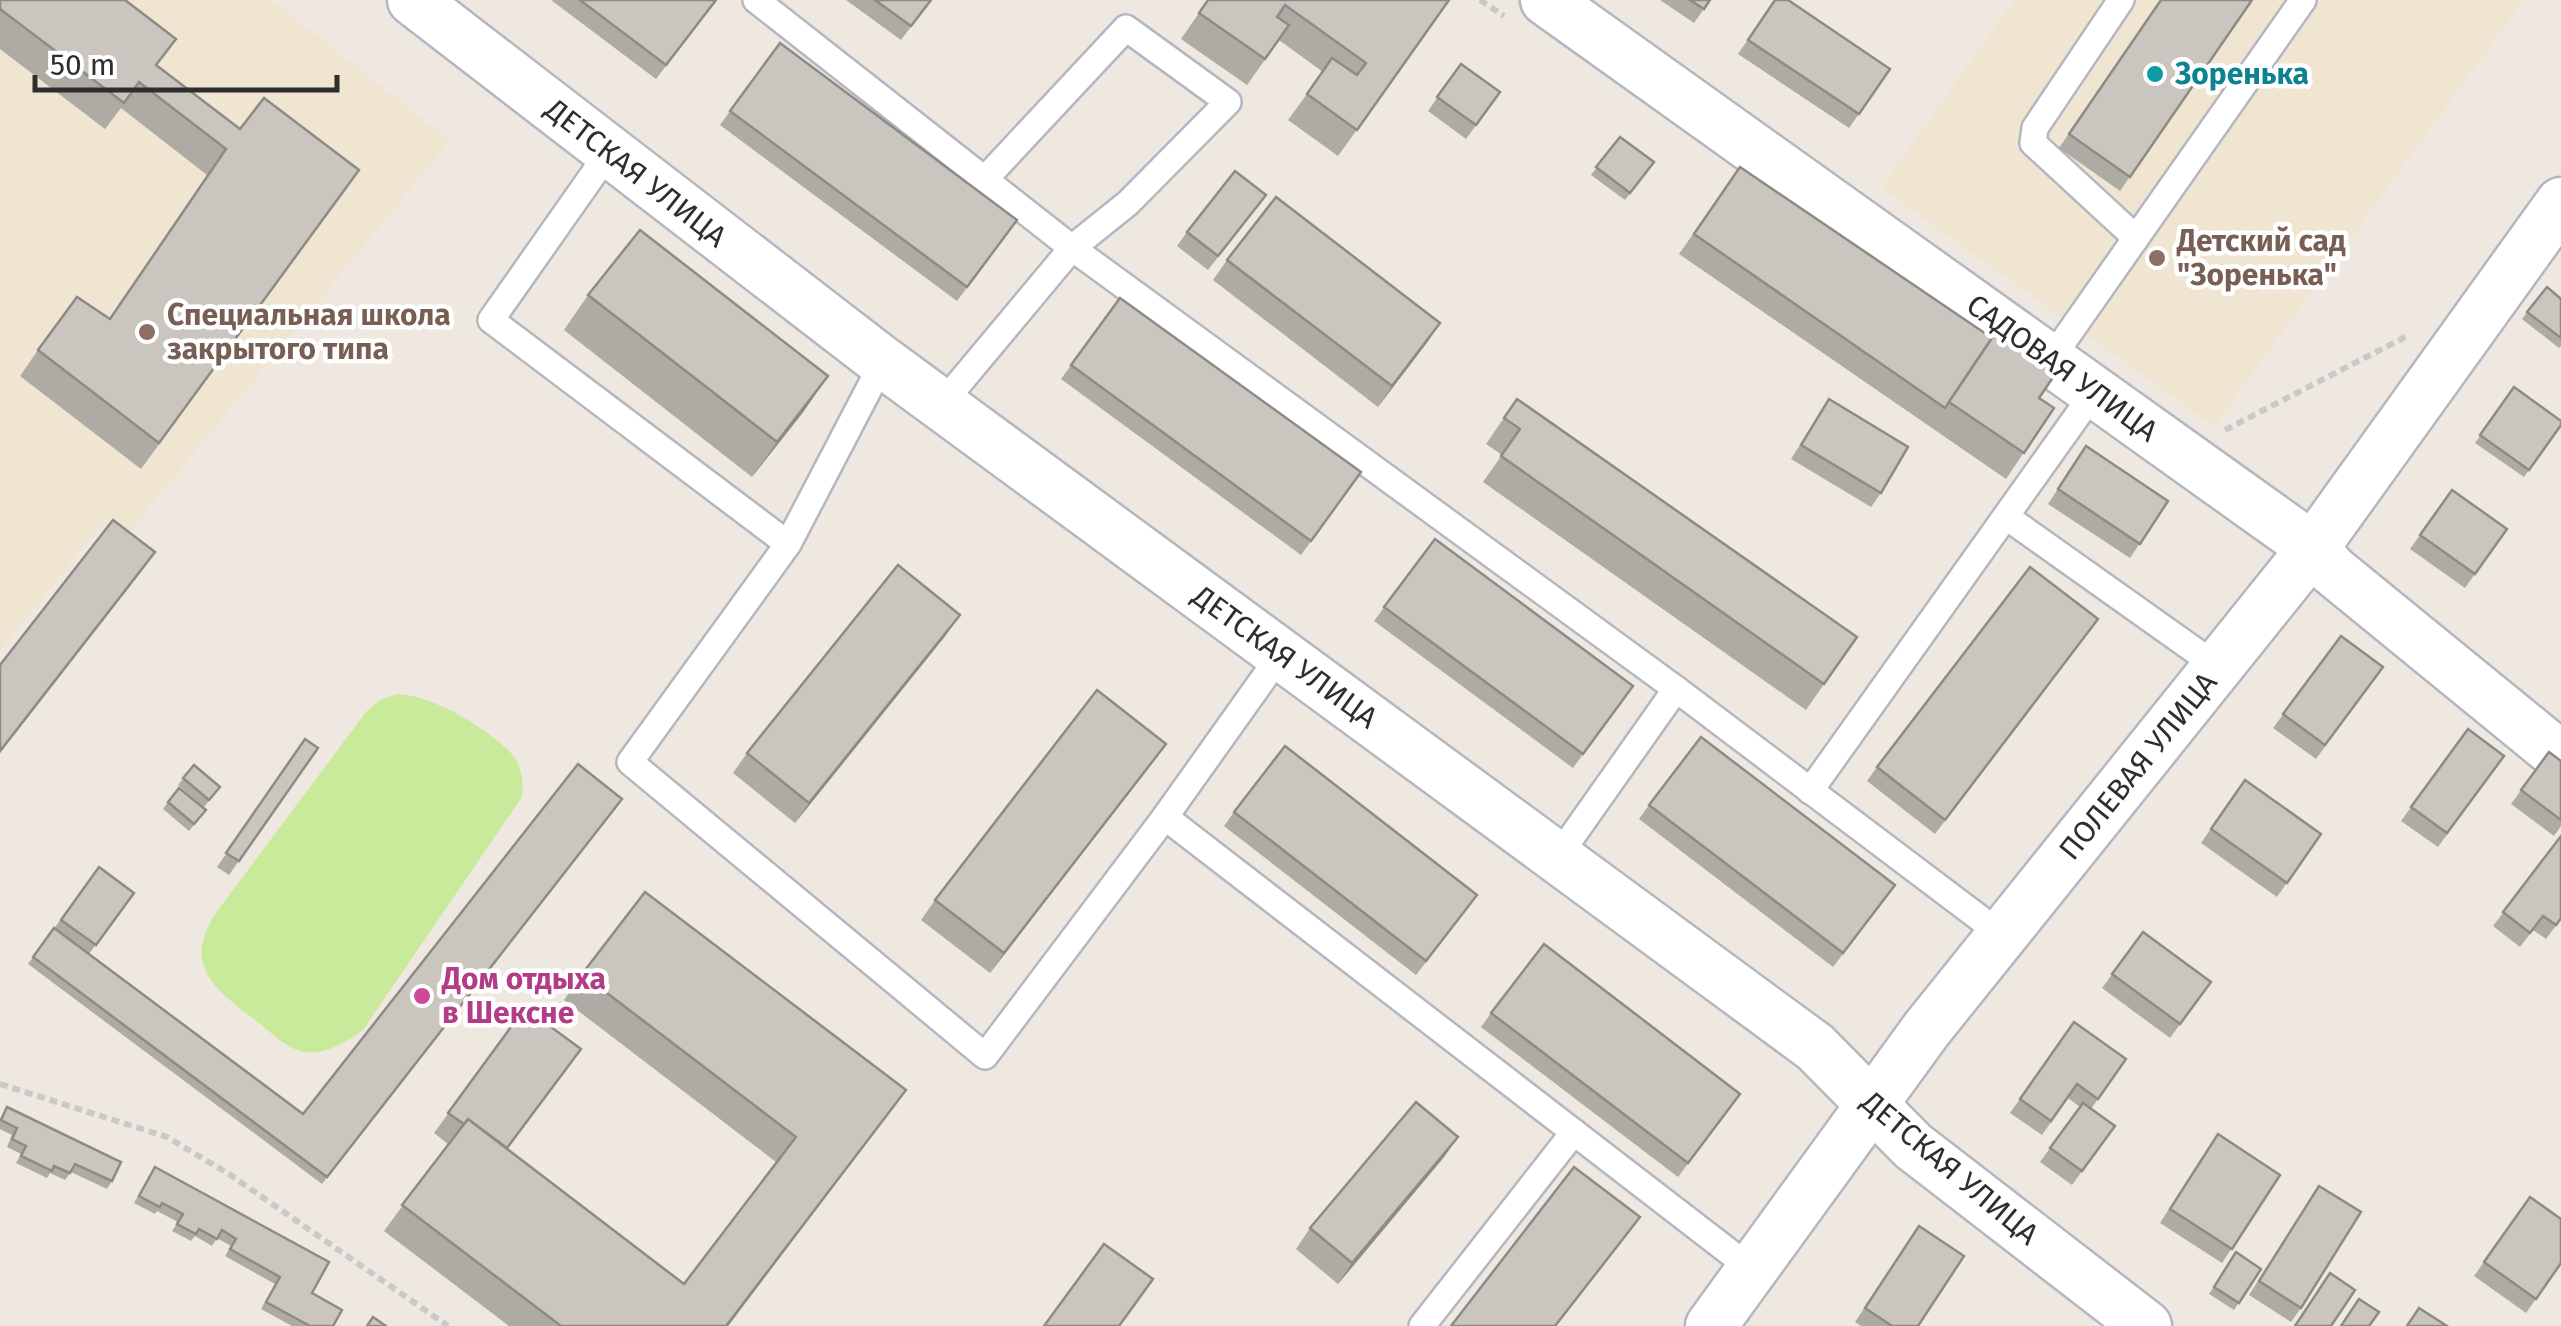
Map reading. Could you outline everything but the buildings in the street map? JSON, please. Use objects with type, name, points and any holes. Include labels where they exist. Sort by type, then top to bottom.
[{"type":"street","name":"ДЕТСКАЯ УЛИЦА","points":[[413,0],[883,362],[1815,1047],[1912,1146],[2146,1326]]},
{"type":"street","name":"САДОВАЯ УЛИЦА","points":[[1546,0],[2313,548],[2332,570],[2561,756]]},
{"type":"street","name":"ПОЛЕВАЯ УЛИЦА","points":[[1711,1326],[1870,1106],[2002,935],[2313,548],[2561,203]]},
{"type":"lane","points":[[2121,0],[2034,128],[2033,143],[2136,238]]},
{"type":"lane","points":[[2051,359],[2303,0]]},
{"type":"lane","points":[[771,4],[1072,248],[1676,689],[2002,935]]},
{"type":"lane","points":[[941,405],[1072,248],[1128,203],[1228,102],[1126,28],[985,179]]},
{"type":"lane","points":[[609,152],[491,320],[788,544]]},
{"type":"lane","points":[[883,362],[788,544],[630,762],[986,1056],[1281,654]]},
{"type":"lane","points":[[1810,791],[2095,391]]},
{"type":"lane","points":[[2008,518],[2218,667]]},
{"type":"lane","points":[[1558,855],[1676,689]]},
{"type":"lane","points":[[1165,817],[1750,1268]]},
{"type":"lane","points":[[1422,1326],[1574,1132]]},
{"type":"path","points":[[2191,461],[2222,432],[2362,357],[2408,335],[2474,322]]},
{"type":"path","points":[[0,1084],[167,1137],[229,1174],[448,1326]]},
{"type":"shaded area","name":"Специальная школа закрытого типа","points":[[0,0],[272,0],[450,141],[128,533],[102,524],[0,651]]},
{"type":"shaded area","name":"Детский сад \"Зоренька\"","points":[[2014,0],[2524,0],[2214,426],[1881,188]]},
{"type":"green space","points":[[397,694],[441,706],[500,743],[520,768],[522,797],[363,1030],[329,1049],[299,1051],[281,1041],[217,988],[202,962],[202,947],[218,910],[366,712],[380,700]]},
{"type":"place","name":"Зоренька","points":[[2155,74]]},
{"type":"place","name":"Детский сад \"Зоренька\"","points":[[2157,258]]},
{"type":"place","name":"Специальная школа закрытого типа","points":[[147,332]]},
{"type":"place","name":"Дом отдыха в Шекснe","points":[[422,996]]}]
